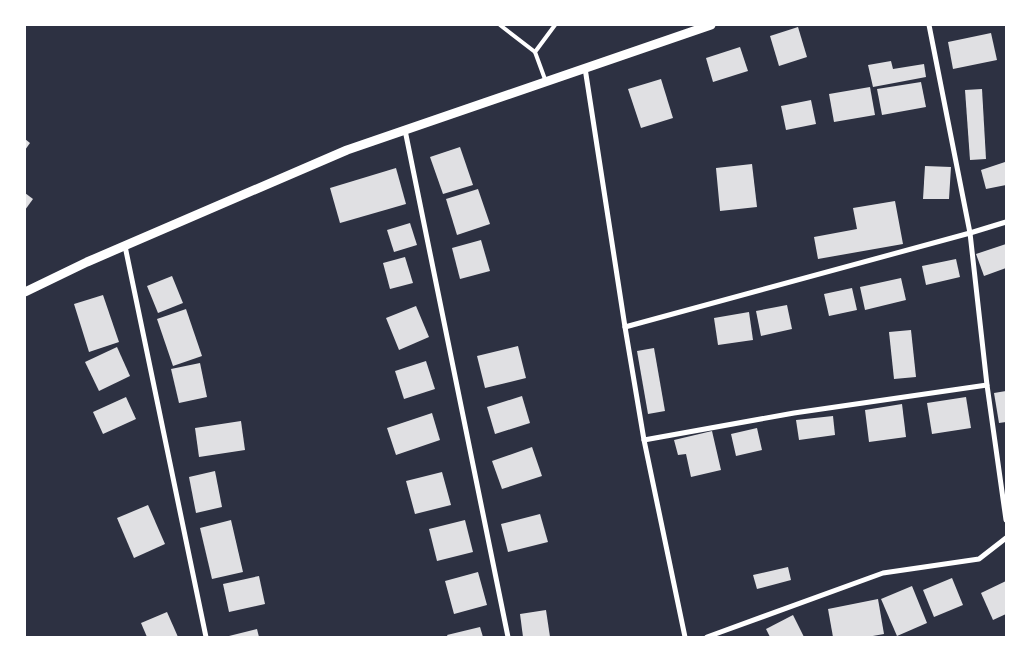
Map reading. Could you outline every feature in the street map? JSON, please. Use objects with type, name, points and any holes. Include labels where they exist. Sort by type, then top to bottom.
[{"type":"street","points":[[25,292],[87,262],[347,150],[711,25]]},
{"type":"street","points":[[929,25],[970,233],[1006,520]]},
{"type":"street","points":[[585,68],[644,440],[685,637]]},
{"type":"street","points":[[404,130],[508,637]]},
{"type":"street","points":[[625,327],[1006,222]]},
{"type":"street","points":[[125,246],[206,637]]},
{"type":"street","points":[[644,440],[794,412],[988,384]]},
{"type":"street","points":[[707,637],[882,572],[978,560],[1006,538]]},
{"type":"lane","points":[[500,25],[535,52],[546,82]]},
{"type":"lane","points":[[535,52],[555,25]]},
{"type":"building","points":[[798,27],[807,57],[779,66],[770,36]]},
{"type":"building","points":[[991,33],[997,60],[953,69],[948,42]]},
{"type":"building","points":[[740,47],[748,71],[713,82],[706,58]]},
{"type":"building","points":[[891,61],[893,69],[924,64],[926,77],[873,87],[868,65]]},
{"type":"building","points":[[661,79],[673,118],[641,128],[628,89]]},
{"type":"building","points":[[921,82],[926,107],[882,115],[877,89]]},
{"type":"building","points":[[870,87],[875,115],[834,122],[829,94]]},
{"type":"building","points":[[982,89],[986,159],[970,160],[965,90]]},
{"type":"building","points":[[811,100],[816,124],[786,130],[781,106]]},
{"type":"building","points":[[25,139],[30,143],[25,150]]},
{"type":"building","points":[[460,147],[473,185],[443,194],[430,157]]},
{"type":"building","points":[[1005,162],[1006,185],[986,189],[981,170]]},
{"type":"building","points":[[752,164],[757,207],[720,211],[716,168]]},
{"type":"building","points":[[925,166],[951,167],[949,199],[923,199]]},
{"type":"building","points":[[396,168],[406,204],[340,223],[330,188]]},
{"type":"building","points":[[478,189],[490,224],[457,235],[446,199]]},
{"type":"building","points":[[25,193],[33,199],[25,210]]},
{"type":"building","points":[[895,201],[903,244],[818,259],[814,237],[857,229],[853,208]]},
{"type":"building","points":[[410,223],[417,245],[394,252],[387,230]]},
{"type":"building","points":[[481,240],[490,271],[460,279],[452,248]]},
{"type":"building","points":[[1006,244],[1006,268],[984,276],[976,254]]},
{"type":"building","points":[[405,257],[413,283],[390,289],[383,263]]},
{"type":"building","points":[[956,259],[960,277],[926,285],[922,266]]},
{"type":"building","points":[[172,276],[183,303],[158,313],[147,286]]},
{"type":"building","points":[[901,278],[906,300],[865,310],[860,287]]},
{"type":"building","points":[[852,288],[857,310],[829,316],[824,294]]},
{"type":"building","points":[[103,295],[119,342],[89,352],[74,304]]},
{"type":"building","points":[[787,305],[792,329],[761,336],[756,311]]},
{"type":"building","points":[[416,306],[429,337],[399,350],[386,318]]},
{"type":"building","points":[[186,309],[202,356],[173,366],[157,319]]},
{"type":"building","points":[[749,312],[753,340],[718,345],[714,318]]},
{"type":"building","points":[[911,330],[916,377],[894,379],[889,332]]},
{"type":"building","points":[[518,346],[526,378],[485,388],[477,356]]},
{"type":"building","points":[[117,347],[130,376],[99,391],[85,362]]},
{"type":"building","points":[[654,348],[665,411],[648,414],[637,351]]},
{"type":"building","points":[[426,361],[435,389],[404,399],[395,371]]},
{"type":"building","points":[[200,363],[207,397],[179,403],[171,369]]},
{"type":"building","points":[[1006,391],[1006,422],[999,423],[994,393]]},
{"type":"building","points":[[522,396],[530,423],[495,434],[487,407]]},
{"type":"building","points":[[126,397],[136,419],[103,434],[93,412]]},
{"type":"building","points":[[966,397],[971,428],[932,434],[927,403]]},
{"type":"building","points":[[902,404],[906,437],[869,442],[865,410]]},
{"type":"building","points":[[432,413],[440,440],[396,455],[387,428]]},
{"type":"building","points":[[833,416],[835,435],[799,440],[796,420]]},
{"type":"building","points":[[241,421],[245,450],[199,457],[195,428]]},
{"type":"building","points":[[757,428],[762,450],[736,456],[731,434]]},
{"type":"building","points":[[712,431],[721,470],[691,477],[686,454],[678,455],[674,440]]},
{"type":"building","points":[[532,447],[542,476],[502,489],[492,461]]},
{"type":"building","points":[[215,471],[222,507],[196,513],[189,477]]},
{"type":"building","points":[[442,472],[451,505],[415,514],[406,481]]},
{"type":"building","points":[[148,505],[165,544],[134,558],[117,518]]},
{"type":"building","points":[[540,514],[548,542],[508,552],[501,524]]},
{"type":"building","points":[[231,520],[243,572],[212,579],[200,528]]},
{"type":"building","points":[[465,520],[473,552],[437,561],[429,529]]},
{"type":"building","points":[[788,567],[791,580],[757,589],[753,575]]},
{"type":"building","points":[[478,572],[487,605],[454,614],[445,581]]},
{"type":"building","points":[[259,576],[265,604],[229,612],[223,584]]},
{"type":"building","points":[[952,578],[963,605],[934,617],[923,590]]},
{"type":"building","points":[[1006,581],[1006,614],[993,620],[981,593]]},
{"type":"building","points":[[912,586],[927,623],[897,636],[881,599]]},
{"type":"building","points":[[878,599],[884,634],[867,637],[833,637],[828,609]]},
{"type":"building","points":[[546,610],[550,637],[523,637],[520,614]]},
{"type":"building","points":[[167,612],[178,637],[147,637],[141,623]]},
{"type":"building","points":[[793,615],[804,637],[770,637],[766,629]]},
{"type":"building","points":[[480,627],[483,637],[448,637],[447,635]]},
{"type":"building","points":[[257,629],[259,637],[229,637],[229,636]]}]
